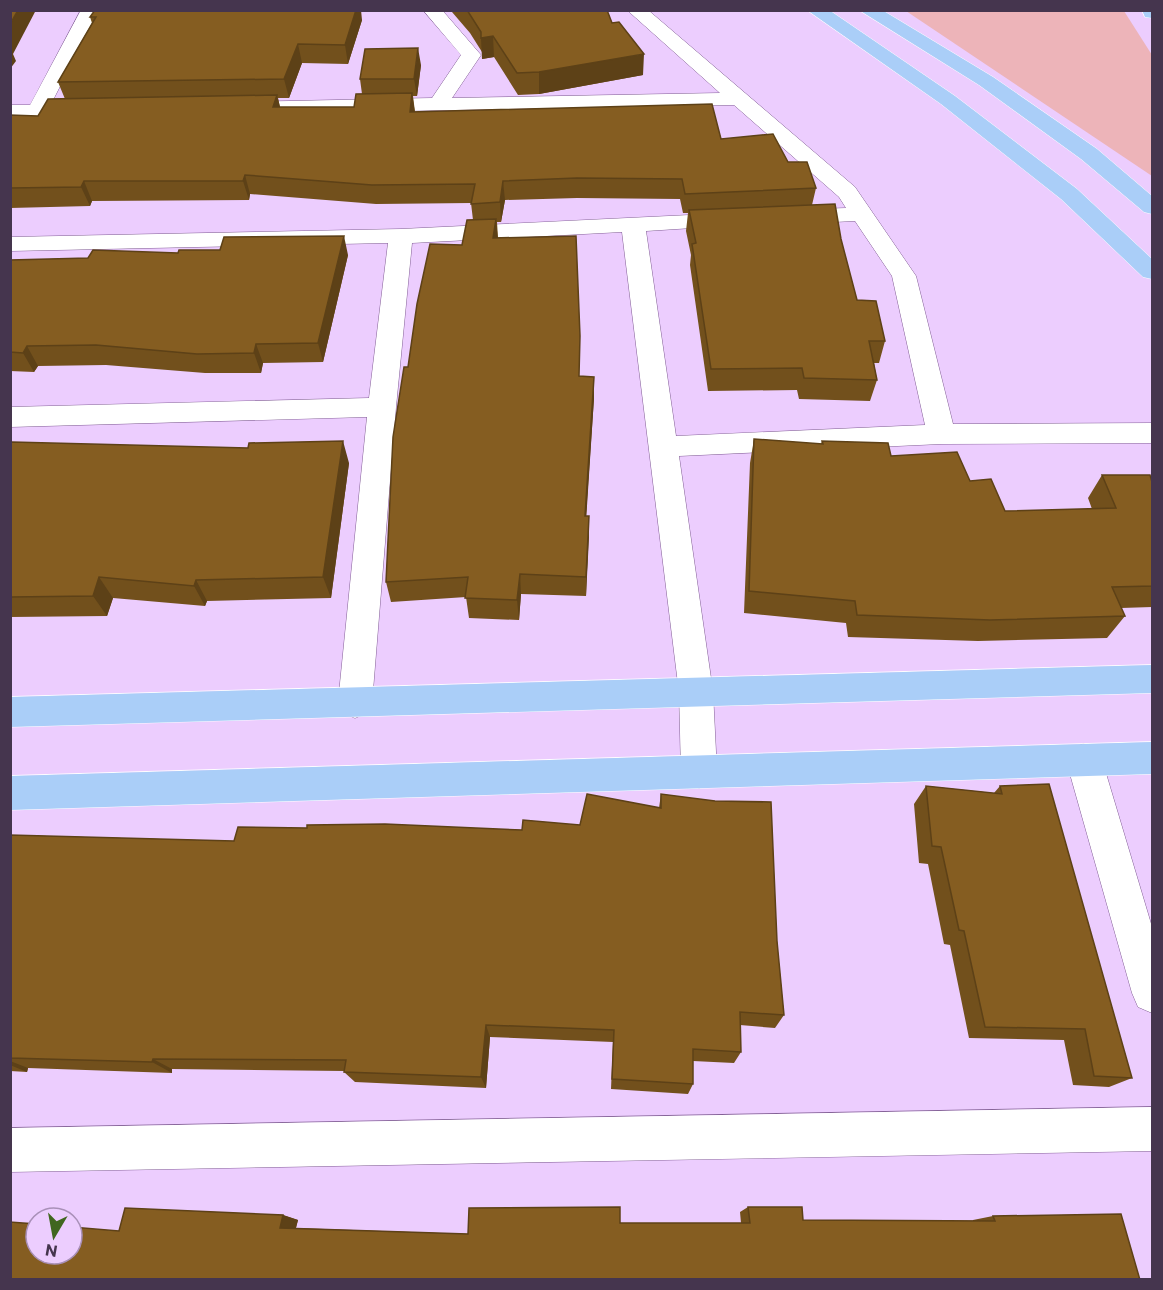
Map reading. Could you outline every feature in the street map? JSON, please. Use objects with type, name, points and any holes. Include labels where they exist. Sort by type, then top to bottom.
[{"type":"main road","points":[[868,10],[986,81],[1089,154],[1152,207]]},
{"type":"main road","points":[[820,12],[948,100],[1069,194],[1152,272]]},
{"type":"main road","points":[[10,712],[1152,679]]},
{"type":"main road","points":[[10,793],[1152,758]]},
{"type":"street","points":[[37,111],[90,10]]},
{"type":"street","points":[[432,10],[471,55],[438,104]]},
{"type":"street","points":[[636,10],[847,192],[904,276],[941,434]]},
{"type":"street","points":[[226,108],[739,99]]},
{"type":"street","points":[[10,111],[108,110]]},
{"type":"street","points":[[10,244],[401,236],[862,214]]},
{"type":"street","points":[[633,224],[696,692],[699,772]]},
{"type":"street","points":[[355,703],[382,407],[401,236]]},
{"type":"street","points":[[10,417],[382,407]]},
{"type":"street","points":[[663,447],[941,434],[1152,433]]},
{"type":"street","points":[[1084,760],[1152,993]]},
{"type":"street","points":[[10,1150],[1152,1129]]},
{"type":"shaded area","points":[[906,11],[1124,11],[1152,55],[1152,176]]},
{"type":"building","points":[[10,10],[18,10],[10,24]]},
{"type":"building","points":[[95,10],[356,10],[345,45],[298,44],[284,79],[58,82],[96,17],[90,17]]},
{"type":"building","points":[[467,10],[607,10],[612,23],[619,22],[644,54],[539,72],[517,73],[493,36],[481,38],[481,32]]},
{"type":"building","points":[[418,48],[414,79],[360,79],[365,49]]},
{"type":"building","points":[[412,93],[410,112],[712,104],[721,139],[773,134],[788,162],[807,162],[816,188],[685,194],[682,179],[577,178],[503,181],[500,202],[471,204],[475,184],[372,185],[245,175],[243,181],[84,181],[81,187],[10,188],[10,115],[38,116],[48,99],[277,95],[273,107],[354,107],[356,94]]},
{"type":"building","points":[[835,204],[841,239],[857,300],[876,301],[885,341],[869,341],[877,380],[804,378],[802,368],[711,369],[692,244],[696,243],[689,210]]},
{"type":"building","points":[[496,219],[493,238],[576,236],[580,336],[579,376],[594,377],[585,516],[589,516],[586,577],[520,574],[517,600],[465,598],[468,577],[386,582],[393,437],[404,367],[408,367],[417,304],[430,244],[462,245],[467,220]]},
{"type":"building","points":[[344,236],[318,343],[256,344],[254,353],[197,354],[96,345],[27,346],[23,353],[10,352],[10,260],[88,258],[93,250],[178,253],[179,250],[220,250],[224,237]]},
{"type":"building","points":[[754,439],[823,444],[822,441],[888,443],[891,456],[957,452],[970,481],[991,479],[1005,511],[1116,508],[1102,475],[1150,475],[1152,482],[1152,586],[1112,587],[1125,616],[990,620],[857,615],[855,601],[749,591]]},
{"type":"building","points":[[343,441],[323,577],[196,580],[194,586],[99,577],[93,596],[10,597],[10,444],[12,442],[248,448],[249,443]]},
{"type":"building","points":[[1049,784],[1132,1078],[1094,1076],[1085,1029],[985,1027],[964,931],[959,930],[941,847],[932,846],[926,786],[1002,794],[1000,786]]},
{"type":"building","points":[[587,794],[661,808],[661,794],[715,801],[771,802],[777,941],[784,1015],[740,1012],[741,1052],[693,1049],[693,1084],[612,1079],[614,1030],[486,1025],[481,1077],[344,1072],[346,1060],[153,1059],[152,1062],[10,1058],[10,835],[234,841],[238,827],[307,828],[307,825],[385,824],[522,830],[523,820],[580,825]]},
{"type":"building","points":[[620,1207],[620,1223],[750,1223],[748,1207],[802,1207],[803,1220],[995,1221],[993,1216],[1121,1214],[1140,1280],[10,1280],[10,1222],[24,1223],[24,1266],[84,1266],[84,1228],[119,1231],[125,1208],[283,1215],[280,1228],[468,1234],[469,1208]]}]
